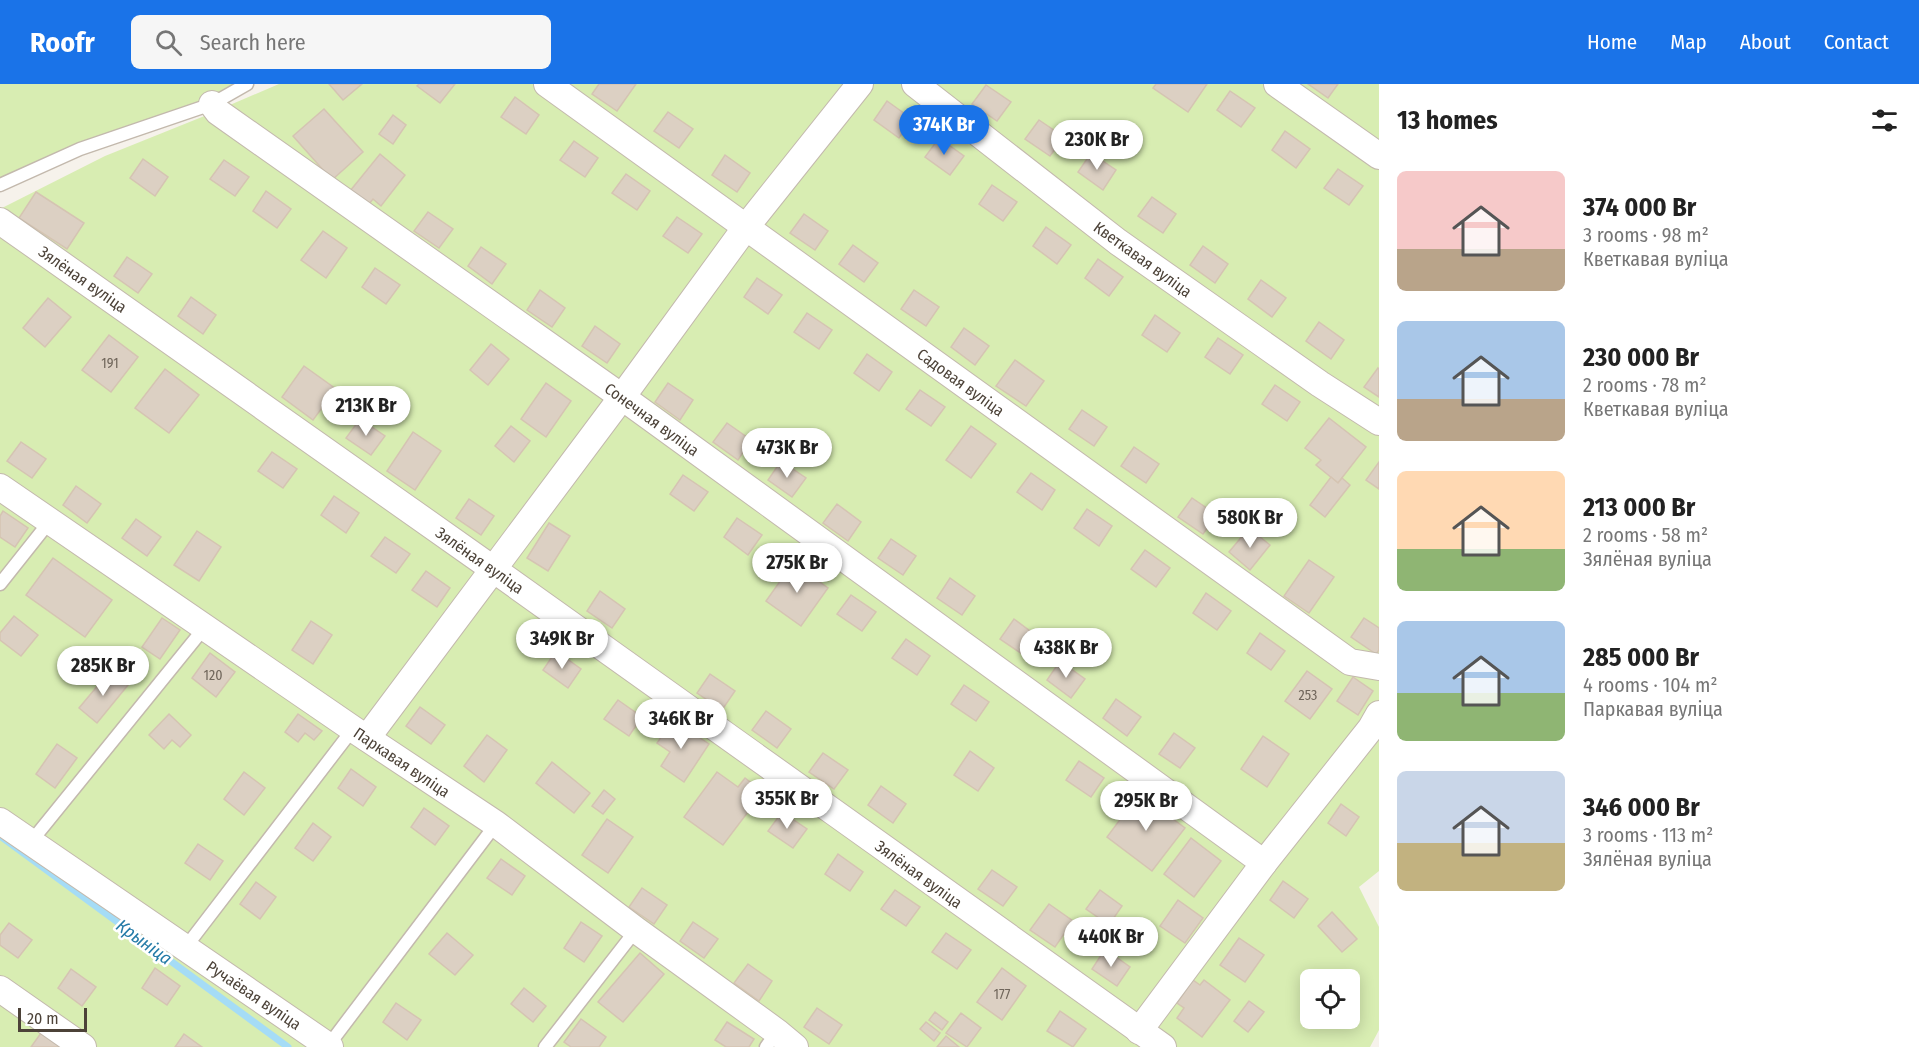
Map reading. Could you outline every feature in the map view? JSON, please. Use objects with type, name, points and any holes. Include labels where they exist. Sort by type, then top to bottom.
[{"type":"street","name":"Садовая вуліца","points":[[548,84],[1350,662],[1379,667]]},
{"type":"street","points":[[360,734],[493,569],[746,227],[860,84]]},
{"type":"street","name":"Кветкавая вуліца","points":[[915,84],[1118,242],[1320,384],[1379,422]]},
{"type":"street","points":[[1277,84],[1379,156]]},
{"type":"street","name":"Сонечная вуліца","points":[[212,104],[218,112],[622,397],[1264,863]]},
{"type":"street","name":"Зялёная вуліца","points":[[0,221],[1163,1047]]},
{"type":"street","name":"Паркавая вуліца","points":[[0,487],[495,824],[780,1042]]},
{"type":"street","points":[[1139,1031],[1264,863],[1371,728],[1379,714]]},
{"type":"street","name":"Ручаёвая вуліца","points":[[0,821],[30,844],[329,1046]]},
{"type":"street","points":[[0,989],[83,1047]]},
{"type":"lane","points":[[0,184],[80,149],[212,104],[247,84]]},
{"type":"lane","points":[[0,584],[50,521]]},
{"type":"lane","points":[[30,844],[205,627]]},
{"type":"lane","points":[[185,948],[360,734]]},
{"type":"lane","points":[[329,1046],[495,824]]},
{"type":"lane","points":[[544,1047],[636,930]]},
{"type":"green space","points":[[0,84],[247,84],[0,185]]},
{"type":"green space","points":[[279,84],[1379,84],[1379,871],[1359,887],[1379,927],[1379,1030],[1370,1047],[0,1047],[0,209],[105,156]]},
{"type":"building","points":[[329,84],[362,84],[343,100]]},
{"type":"building","points":[[419,84],[455,84],[440,103],[417,86]]},
{"type":"building","points":[[599,84],[636,84],[617,111],[592,94]]},
{"type":"building","points":[[1156,84],[1207,84],[1188,112],[1153,88]]},
{"type":"building","points":[[1308,84],[1338,84],[1328,98]]},
{"type":"building","points":[[986,85],[1011,102],[997,121],[972,104]]},
{"type":"building","points":[[1230,91],[1255,108],[1241,127],[1217,110]]},
{"type":"building","points":[[515,97],[539,115],[526,134],[501,117]]},
{"type":"building","points":[[887,101],[912,119],[899,138],[874,120]]},
{"type":"building","points":[[324,109],[363,152],[332,180],[293,136]]},
{"type":"building","points":[[668,112],[693,129],[679,148],[654,131]]},
{"type":"building","points":[[393,115],[406,125],[393,144],[379,134]]},
{"type":"building","points":[[1039,120],[1064,137],[1050,156],[1025,139]]},
{"type":"building","points":[[1285,131],[1310,149],[1296,168],[1272,150]]},
{"type":"building","points":[[939,138],[964,156],[950,175],[925,157]]},
{"type":"building","points":[[574,141],[598,158],[585,177],[560,160]]},
{"type":"building","points":[[1091,153],[1116,170],[1103,190],[1078,172]]},
{"type":"building","points":[[380,154],[405,175],[381,206],[373,199],[364,210],[346,196]]},
{"type":"building","points":[[725,155],[750,173],[737,192],[712,175]]},
{"type":"building","points":[[143,159],[168,177],[155,196],[130,178]]},
{"type":"building","points":[[224,160],[249,177],[235,196],[210,179]]},
{"type":"building","points":[[1338,169],[1363,186],[1349,205],[1324,188]]},
{"type":"building","points":[[626,174],[650,191],[637,210],[612,193]]},
{"type":"building","points":[[992,185],[1017,202],[1003,221],[979,204]]},
{"type":"building","points":[[266,191],[291,209],[277,228],[253,211]]},
{"type":"building","points":[[36,192],[84,223],[67,249],[19,218]]},
{"type":"building","points":[[1152,197],[1176,214],[1163,233],[1138,216]]},
{"type":"building","points":[[428,212],[453,229],[439,248],[414,231]]},
{"type":"building","points":[[804,214],[828,231],[815,250],[790,233]]},
{"type":"building","points":[[677,217],[702,234],[688,253],[663,236]]},
{"type":"building","points":[[1046,227],[1071,245],[1057,264],[1033,246]]},
{"type":"building","points":[[323,231],[347,248],[326,278],[301,260]]},
{"type":"building","points":[[853,245],[878,263],[864,282],[839,264]]},
{"type":"building","points":[[1203,246],[1228,264],[1215,283],[1190,265]]},
{"type":"building","points":[[481,247],[506,264],[492,284],[468,266]]},
{"type":"building","points":[[127,257],[152,274],[138,293],[114,276]]},
{"type":"building","points":[[1098,259],[1123,277],[1109,296],[1085,278]]},
{"type":"building","points":[[375,268],[400,285],[386,304],[362,287]]},
{"type":"building","points":[[757,278],[782,295],[768,314],[744,297]]},
{"type":"building","points":[[1261,280],[1286,298],[1272,317],[1248,299]]},
{"type":"building","points":[[540,290],[565,308],[552,327],[527,310]]},
{"type":"building","points":[[914,290],[939,307],[926,326],[901,309]]},
{"type":"building","points":[[191,297],[216,315],[203,334],[178,316]]},
{"type":"building","points":[[48,298],[71,317],[45,347],[23,328]]},
{"type":"building","points":[[807,313],[832,330],[819,349],[794,332]]},
{"type":"building","points":[[1155,315],[1180,333],[1167,352],[1142,335]]},
{"type":"building","points":[[1319,322],[1344,340],[1331,359],[1306,341]]},
{"type":"building","points":[[595,326],[620,344],[607,363],[582,346]]},
{"type":"building","points":[[964,328],[989,346],[975,365],[951,347]]},
{"type":"building","points":[[109,335],[138,357],[111,392],[82,370]]},
{"type":"building","points":[[1218,338],[1243,355],[1230,374],[1205,357]]},
{"type":"building","points":[[491,344],[509,359],[488,385],[470,370]]},
{"type":"building","points":[[867,354],[892,372],[879,391],[854,373]]},
{"type":"building","points":[[1015,360],[1044,381],[1026,406],[996,386]]},
{"type":"building","points":[[304,366],[336,389],[313,420],[282,397]]},
{"type":"building","points":[[165,369],[199,395],[169,433],[135,408]]},
{"type":"building","points":[[1379,369],[1379,397],[1364,387]]},
{"type":"building","points":[[546,383],[571,401],[546,437],[521,419]]},
{"type":"building","points":[[668,383],[693,400],[680,420],[655,402]]},
{"type":"building","points":[[1275,385],[1300,402],[1287,421],[1262,404]]},
{"type":"building","points":[[920,390],[945,407],[931,426],[906,409]]},
{"type":"building","points":[[1082,410],[1107,427],[1094,446],[1069,429]]},
{"type":"building","points":[[1329,418],[1366,447],[1338,483],[1316,465],[1321,460],[1305,448]]},
{"type":"building","points":[[360,419],[385,436],[371,455],[346,438]]},
{"type":"building","points":[[727,423],[751,440],[738,460],[713,442]]},
{"type":"building","points":[[511,426],[530,441],[514,462],[495,446]]},
{"type":"building","points":[[971,426],[996,444],[971,478],[946,460]]},
{"type":"building","points":[[413,432],[441,451],[415,490],[387,471]]},
{"type":"building","points":[[21,442],[46,459],[32,478],[7,461]]},
{"type":"building","points":[[1134,447],[1159,464],[1146,483],[1121,466]]},
{"type":"building","points":[[272,452],[297,469],[283,488],[258,471]]},
{"type":"building","points":[[781,461],[806,478],[792,497],[768,480]]},
{"type":"building","points":[[1379,462],[1379,489],[1366,480]]},
{"type":"building","points":[[1031,473],[1055,490],[1042,510],[1017,492]]},
{"type":"building","points":[[683,475],[708,492],[694,511],[670,494]]},
{"type":"building","points":[[1331,477],[1338,483],[1342,478],[1350,485],[1325,517],[1310,505]]},
{"type":"building","points":[[76,486],[101,504],[87,523],[63,505]]},
{"type":"building","points":[[334,496],[359,513],[346,533],[321,515]]},
{"type":"building","points":[[1192,498],[1217,515],[1203,534],[1178,517]]},
{"type":"building","points":[[469,499],[494,516],[481,535],[456,518]]},
{"type":"building","points":[[837,504],[861,522],[848,541],[823,523]]},
{"type":"building","points":[[1087,509],[1112,526],[1099,546],[1074,528]]},
{"type":"building","points":[[3,511],[28,528],[15,547],[0,537],[0,516]]},
{"type":"building","points":[[737,518],[762,535],[748,555],[724,537]]},
{"type":"building","points":[[136,519],[161,537],[147,556],[122,538]]},
{"type":"building","points":[[549,523],[570,536],[548,571],[527,558]]},
{"type":"building","points":[[1249,528],[1270,545],[1250,570],[1229,552]]},
{"type":"building","points":[[197,531],[221,547],[199,581],[174,565]]},
{"type":"building","points":[[385,537],[410,554],[396,573],[371,556]]},
{"type":"building","points":[[891,539],[916,556],[903,575],[878,558]]},
{"type":"building","points":[[1145,550],[1170,568],[1156,587],[1131,569]]},
{"type":"building","points":[[53,558],[112,600],[85,637],[26,595]]},
{"type":"building","points":[[1309,560],[1334,577],[1309,613],[1284,596]]},
{"type":"building","points":[[793,563],[828,588],[801,626],[766,601]]},
{"type":"building","points":[[426,571],[450,588],[437,607],[412,590]]},
{"type":"building","points":[[950,578],[975,596],[962,615],[937,598]]},
{"type":"building","points":[[600,591],[625,609],[612,628],[587,611]]},
{"type":"building","points":[[1206,593],[1231,611],[1217,630],[1193,613]]},
{"type":"building","points":[[851,595],[876,612],[862,631],[837,614]]},
{"type":"building","points":[[14,616],[38,635],[21,656],[0,640],[0,633]]},
{"type":"building","points":[[162,618],[180,630],[160,659],[142,647]]},
{"type":"building","points":[[1364,618],[1379,628],[1379,650],[1376,654],[1351,637]]},
{"type":"building","points":[[1014,619],[1038,637],[1025,656],[1000,639]]},
{"type":"building","points":[[311,621],[332,635],[313,664],[292,650]]},
{"type":"building","points":[[1260,633],[1285,651],[1271,670],[1247,653]]},
{"type":"building","points":[[906,639],[930,656],[917,675],[892,658]]},
{"type":"building","points":[[556,651],[581,669],[568,688],[543,670]]},
{"type":"building","points":[[210,653],[235,672],[216,697],[192,678]]},
{"type":"building","points":[[1060,661],[1085,679],[1071,698],[1047,680]]},
{"type":"building","points":[[110,671],[128,685],[97,723],[79,708]]},
{"type":"building","points":[[1307,671],[1332,689],[1310,719],[1285,701]]},
{"type":"building","points":[[710,674],[735,691],[722,710],[697,693]]},
{"type":"building","points":[[1353,677],[1373,691],[1358,715],[1337,701]]},
{"type":"building","points":[[964,685],[989,702],[976,721],[951,704]]},
{"type":"building","points":[[1116,699],[1141,717],[1127,736],[1103,718]]},
{"type":"building","points":[[618,700],[642,717],[629,736],[604,719]]},
{"type":"building","points":[[420,707],[445,725],[431,744],[406,726]]},
{"type":"building","points":[[766,711],[791,729],[777,748],[752,730]]},
{"type":"building","points":[[169,714],[191,735],[180,747],[172,740],[164,749],[149,735]]},
{"type":"building","points":[[298,714],[322,731],[314,740],[305,733],[298,742],[285,732]]},
{"type":"building","points":[[673,720],[709,744],[684,782],[661,766],[670,752],[657,743]]},
{"type":"building","points":[[1174,733],[1195,748],[1180,768],[1159,754]]},
{"type":"building","points":[[487,735],[507,750],[484,782],[464,766]]},
{"type":"building","points":[[1263,736],[1289,754],[1267,787],[1241,769]]},
{"type":"building","points":[[57,744],[77,758],[55,788],[36,774]]},
{"type":"building","points":[[970,751],[994,768],[978,791],[954,775]]},
{"type":"building","points":[[823,753],[848,770],[834,789],[809,772]]},
{"type":"building","points":[[1079,761],[1104,778],[1091,797],[1066,780]]},
{"type":"building","points":[[552,762],[590,793],[574,813],[536,783]]},
{"type":"building","points":[[351,769],[376,787],[363,806],[338,788]]},
{"type":"building","points":[[244,772],[265,788],[244,815],[224,799]]},
{"type":"building","points":[[717,772],[738,787],[745,778],[763,792],[723,845],[684,817]]},
{"type":"building","points":[[881,786],[906,804],[893,823],[868,805]]},
{"type":"building","points":[[604,790],[615,799],[603,814],[592,806]]},
{"type":"building","points":[[1139,794],[1185,828],[1152,871],[1107,837]]},
{"type":"building","points":[[1341,804],[1359,817],[1346,836],[1328,823]]},
{"type":"building","points":[[424,808],[449,826],[435,845],[411,827]]},
{"type":"building","points":[[782,812],[807,829],[793,848],[768,831]]},
{"type":"building","points":[[607,819],[633,837],[608,873],[582,855]]},
{"type":"building","points":[[313,823],[331,837],[313,861],[295,848]]},
{"type":"building","points":[[1191,838],[1221,861],[1194,897],[1164,874]]},
{"type":"building","points":[[198,844],[223,861],[210,880],[185,863]]},
{"type":"building","points":[[838,854],[863,872],[850,891],[825,874]]},
{"type":"building","points":[[501,859],[525,876],[512,895],[487,878]]},
{"type":"building","points":[[992,870],[1017,887],[1003,906],[978,889]]},
{"type":"building","points":[[1283,881],[1308,899],[1294,918],[1270,900]]},
{"type":"building","points":[[256,882],[276,897],[260,919],[240,904]]},
{"type":"building","points":[[642,888],[667,905],[654,924],[629,907]]},
{"type":"building","points":[[895,890],[920,907],[906,926],[881,909]]},
{"type":"building","points":[[1100,890],[1122,906],[1109,925],[1086,909]]},
{"type":"building","points":[[1178,900],[1203,918],[1185,943],[1160,926]]},
{"type":"building","points":[[1049,904],[1073,921],[1055,947],[1030,930]]},
{"type":"building","points":[[1332,912],[1357,939],[1342,952],[1318,926]]},
{"type":"building","points":[[581,922],[602,936],[584,962],[564,948]]},
{"type":"building","points":[[693,922],[718,939],[704,958],[680,941]]},
{"type":"building","points":[[9,923],[32,940],[18,958],[0,945],[0,935]]},
{"type":"building","points":[[447,933],[473,955],[455,975],[429,954]]},
{"type":"building","points":[[946,933],[971,950],[957,969],[932,952]]},
{"type":"building","points":[[1239,938],[1264,955],[1245,982],[1220,965]]},
{"type":"building","points":[[1105,949],[1130,967],[1117,986],[1092,969]]},
{"type":"building","points":[[640,953],[664,974],[623,1022],[598,1002]]},
{"type":"building","points":[[748,964],[772,981],[759,1001],[734,983]]},
{"type":"building","points":[[155,968],[180,986],[167,1005],[142,988]]},
{"type":"building","points":[[1002,968],[1026,986],[1002,1020],[977,1002]]},
{"type":"building","points":[[71,969],[96,987],[82,1006],[58,988]]},
{"type":"building","points":[[1193,980],[1200,985],[1204,980],[1230,1000],[1202,1037],[1177,1018],[1184,1008],[1177,1003]]},
{"type":"building","points":[[524,988],[546,1006],[533,1022],[511,1004]]},
{"type":"building","points":[[1249,1001],[1264,1012],[1248,1032],[1234,1021]]},
{"type":"building","points":[[396,1003],[421,1020],[407,1040],[383,1022]]},
{"type":"building","points":[[817,1008],[842,1025],[829,1044],[804,1027]]},
{"type":"building","points":[[1060,1011],[1086,1029],[1073,1047],[1047,1031]]},
{"type":"building","points":[[935,1012],[948,1022],[942,1030],[929,1020]]},
{"type":"building","points":[[961,1013],[981,1028],[967,1047],[946,1033]]},
{"type":"building","points":[[581,1019],[606,1037],[599,1047],[571,1047],[564,1042]]},
{"type":"building","points":[[727,1022],[754,1039],[749,1047],[726,1047],[715,1040]]},
{"type":"building","points":[[926,1022],[940,1033],[934,1041],[920,1029]]},
{"type":"building","points":[[41,1033],[59,1045],[58,1047],[31,1047]]},
{"type":"building","points":[[184,1034],[202,1047],[175,1047]]},
{"type":"building","points":[[946,1036],[959,1047],[937,1047]]},
{"type":"waterway","name":"Крыніца","points":[[0,836],[288,1047]]}]
